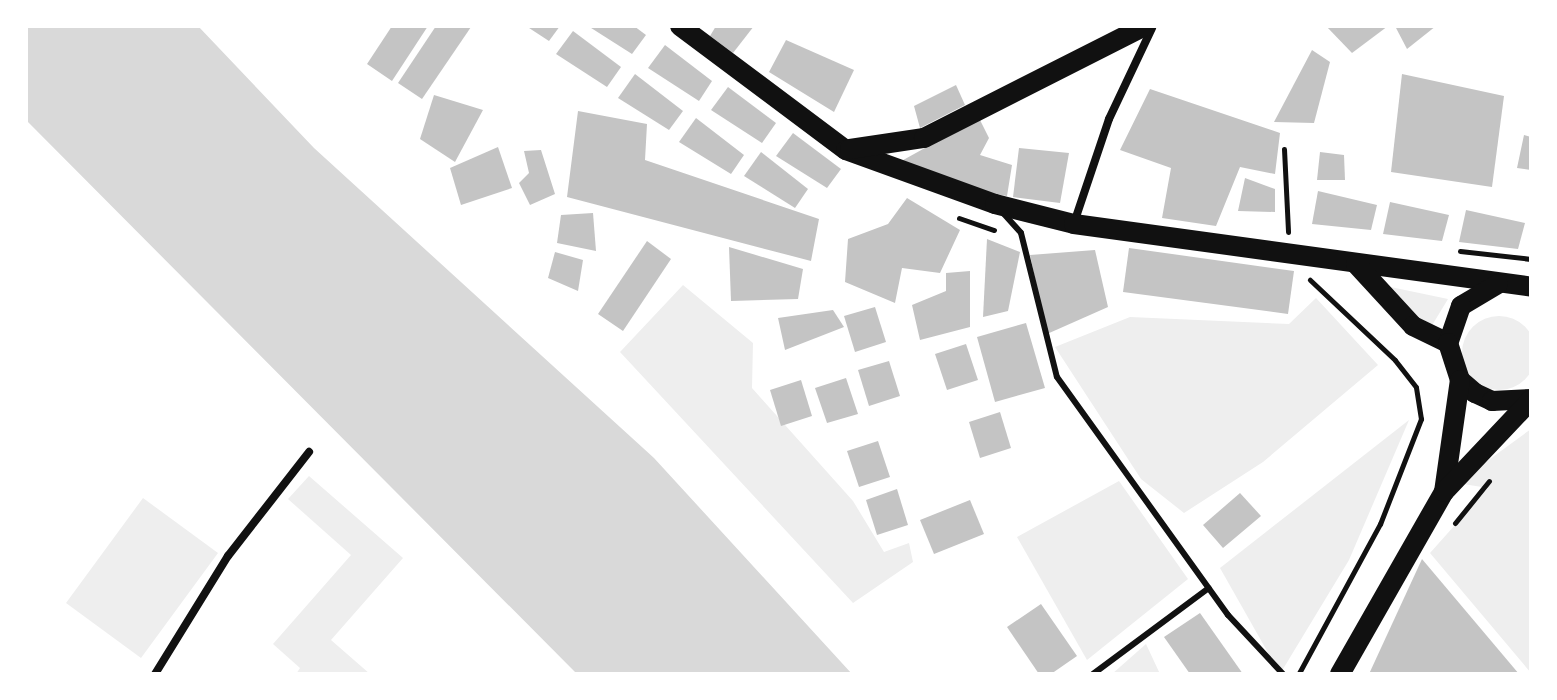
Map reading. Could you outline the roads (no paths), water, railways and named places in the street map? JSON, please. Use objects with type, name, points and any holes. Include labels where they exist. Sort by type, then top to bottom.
[{"type":"main road","points":[[680,26],[846,150],[995,204],[1074,224],[1523,285]]},
{"type":"main road","points":[[846,150],[924,138],[1145,26]]},
{"type":"main road","points":[[1356,264],[1413,326],[1448,343]]},
{"type":"main road","points":[[1444,492],[1460,380],[1448,343],[1451,323],[1476,292],[1523,285]]},
{"type":"main road","points":[[1460,380],[1492,401],[1531,400]]},
{"type":"main road","points":[[1340,674],[1444,492],[1531,400]]},
{"type":"street","points":[[1074,224],[1109,119],[1153,26]]},
{"type":"street","points":[[155,674],[228,556],[309,452]]},
{"type":"lane","points":[[995,204],[1021,233],[1057,377],[1209,588],[1283,674]]},
{"type":"lane","points":[[1093,674],[1209,588]]}]
